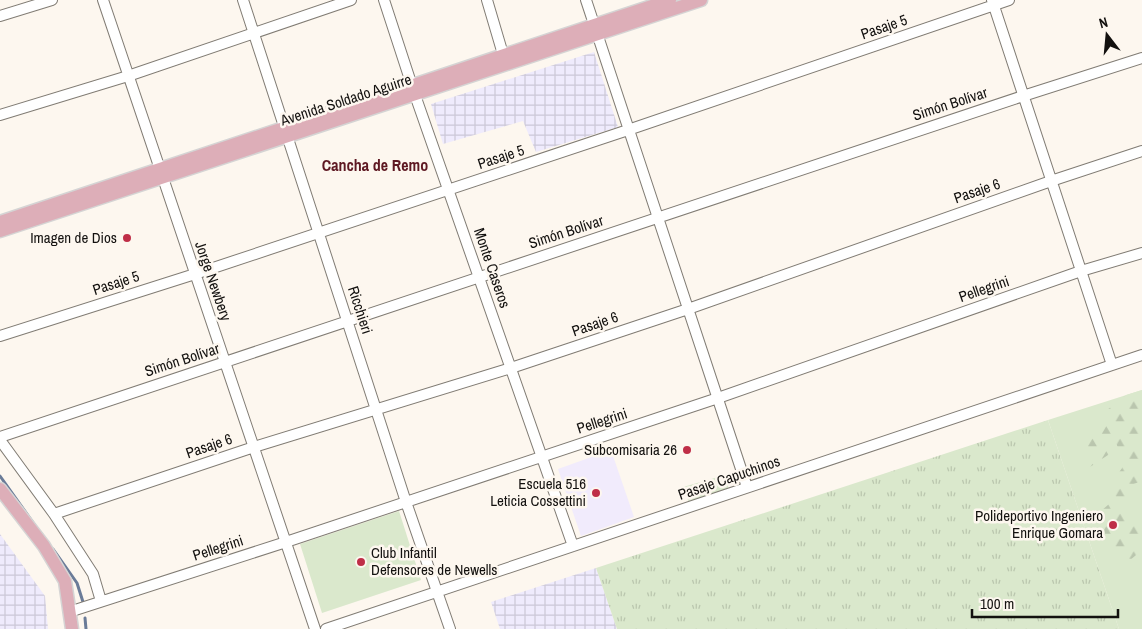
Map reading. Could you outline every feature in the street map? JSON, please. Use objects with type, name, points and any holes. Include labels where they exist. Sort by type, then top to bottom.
[{"type":"main road","name":"Avenida Soldado Aguirre","points":[[595,30],[670,0]]},
{"type":"main road","name":"Avenida Soldado Aguirre","points":[[0,222],[161,173],[595,30],[702,0]]},
{"type":"main road","name":"Avenida Soldado Aguirre","points":[[0,232],[161,173]]},
{"type":"main road","points":[[0,489],[44,546],[65,581],[72,629]]},
{"type":"street","points":[[0,16],[52,0]]},
{"type":"street","name":"Jorge Newbery","points":[[103,0],[315,629]]},
{"type":"street","name":"Ricchieri","points":[[242,0],[406,502],[450,629]]},
{"type":"street","points":[[0,115],[128,76],[351,0]]},
{"type":"street","name":"Monte Caseros","points":[[384,0],[448,190],[573,546]]},
{"type":"street","points":[[486,0],[505,60]]},
{"type":"street","points":[[586,0],[747,488]]},
{"type":"street","name":"Pasaje 5","points":[[0,336],[195,274],[628,130],[993,2],[1009,0]]},
{"type":"street","points":[[993,2],[1112,365]]},
{"type":"street","name":"Simón Bolívar","points":[[0,438],[479,277],[1142,58]]},
{"type":"street","name":"Pasaje 6","points":[[54,514],[254,447],[511,368],[688,309],[1051,181],[1142,151]]},
{"type":"street","name":"Pellegrini","points":[[69,612],[718,398],[1081,271],[1142,253]]},
{"type":"street","name":"Pasaje Capuchinos","points":[[326,629],[1142,355]]},
{"type":"street","points":[[0,438],[54,514],[93,574],[101,601]]},
{"type":"shaded area","points":[[594,52],[618,127],[536,152],[523,121],[443,144],[431,104]]},
{"type":"shaded area","name":"Escuela 516 Leticia Cossettini","points":[[611,450],[634,517],[581,536],[558,469]]},
{"type":"shaded area","points":[[0,534],[45,596],[48,629],[0,629]]},
{"type":"shaded area","points":[[596,568],[617,629],[500,629],[491,602]]},
{"type":"green space","name":"Polideportivo Ingeniero Enrique Gomara","points":[[1142,390],[1142,629],[1119,629],[1048,420]]},
{"type":"green space","points":[[1142,390],[1142,481],[1125,487],[1130,515],[1136,523],[1142,520],[1142,550],[1129,561],[1106,541],[1101,511],[1116,498],[1112,482],[1125,464],[1116,443],[1108,455],[1087,469],[1088,437],[1107,410],[1126,395]]},
{"type":"green space","points":[[1048,420],[1119,629],[617,629],[596,568]]},
{"type":"green space","points":[[725,475],[729,490],[689,503],[683,487]]},
{"type":"green space","name":"Club Infantil Defensores de Newells","points":[[399,511],[421,580],[322,613],[300,544]]},
{"type":"waterway","points":[[0,476],[34,524]]},
{"type":"waterway","points":[[53,549],[77,583],[83,602]]},
{"type":"waterway","points":[[85,618],[86,629]]},
{"type":"place","name":"Imagen de Dios","points":[[127,238]]},
{"type":"place","name":"Subcomisaria 26","points":[[687,450]]},
{"type":"place","name":"Escuela 516 Leticia Cossettini","points":[[596,493]]},
{"type":"place","name":"Polideportivo Ingeniero Enrique Gomara","points":[[1113,525]]},
{"type":"place","name":"Club Infantil Defensores de Newells","points":[[361,562]]},
{"type":"district","name":"Cancha de Remo","points":[[375,165]]}]
